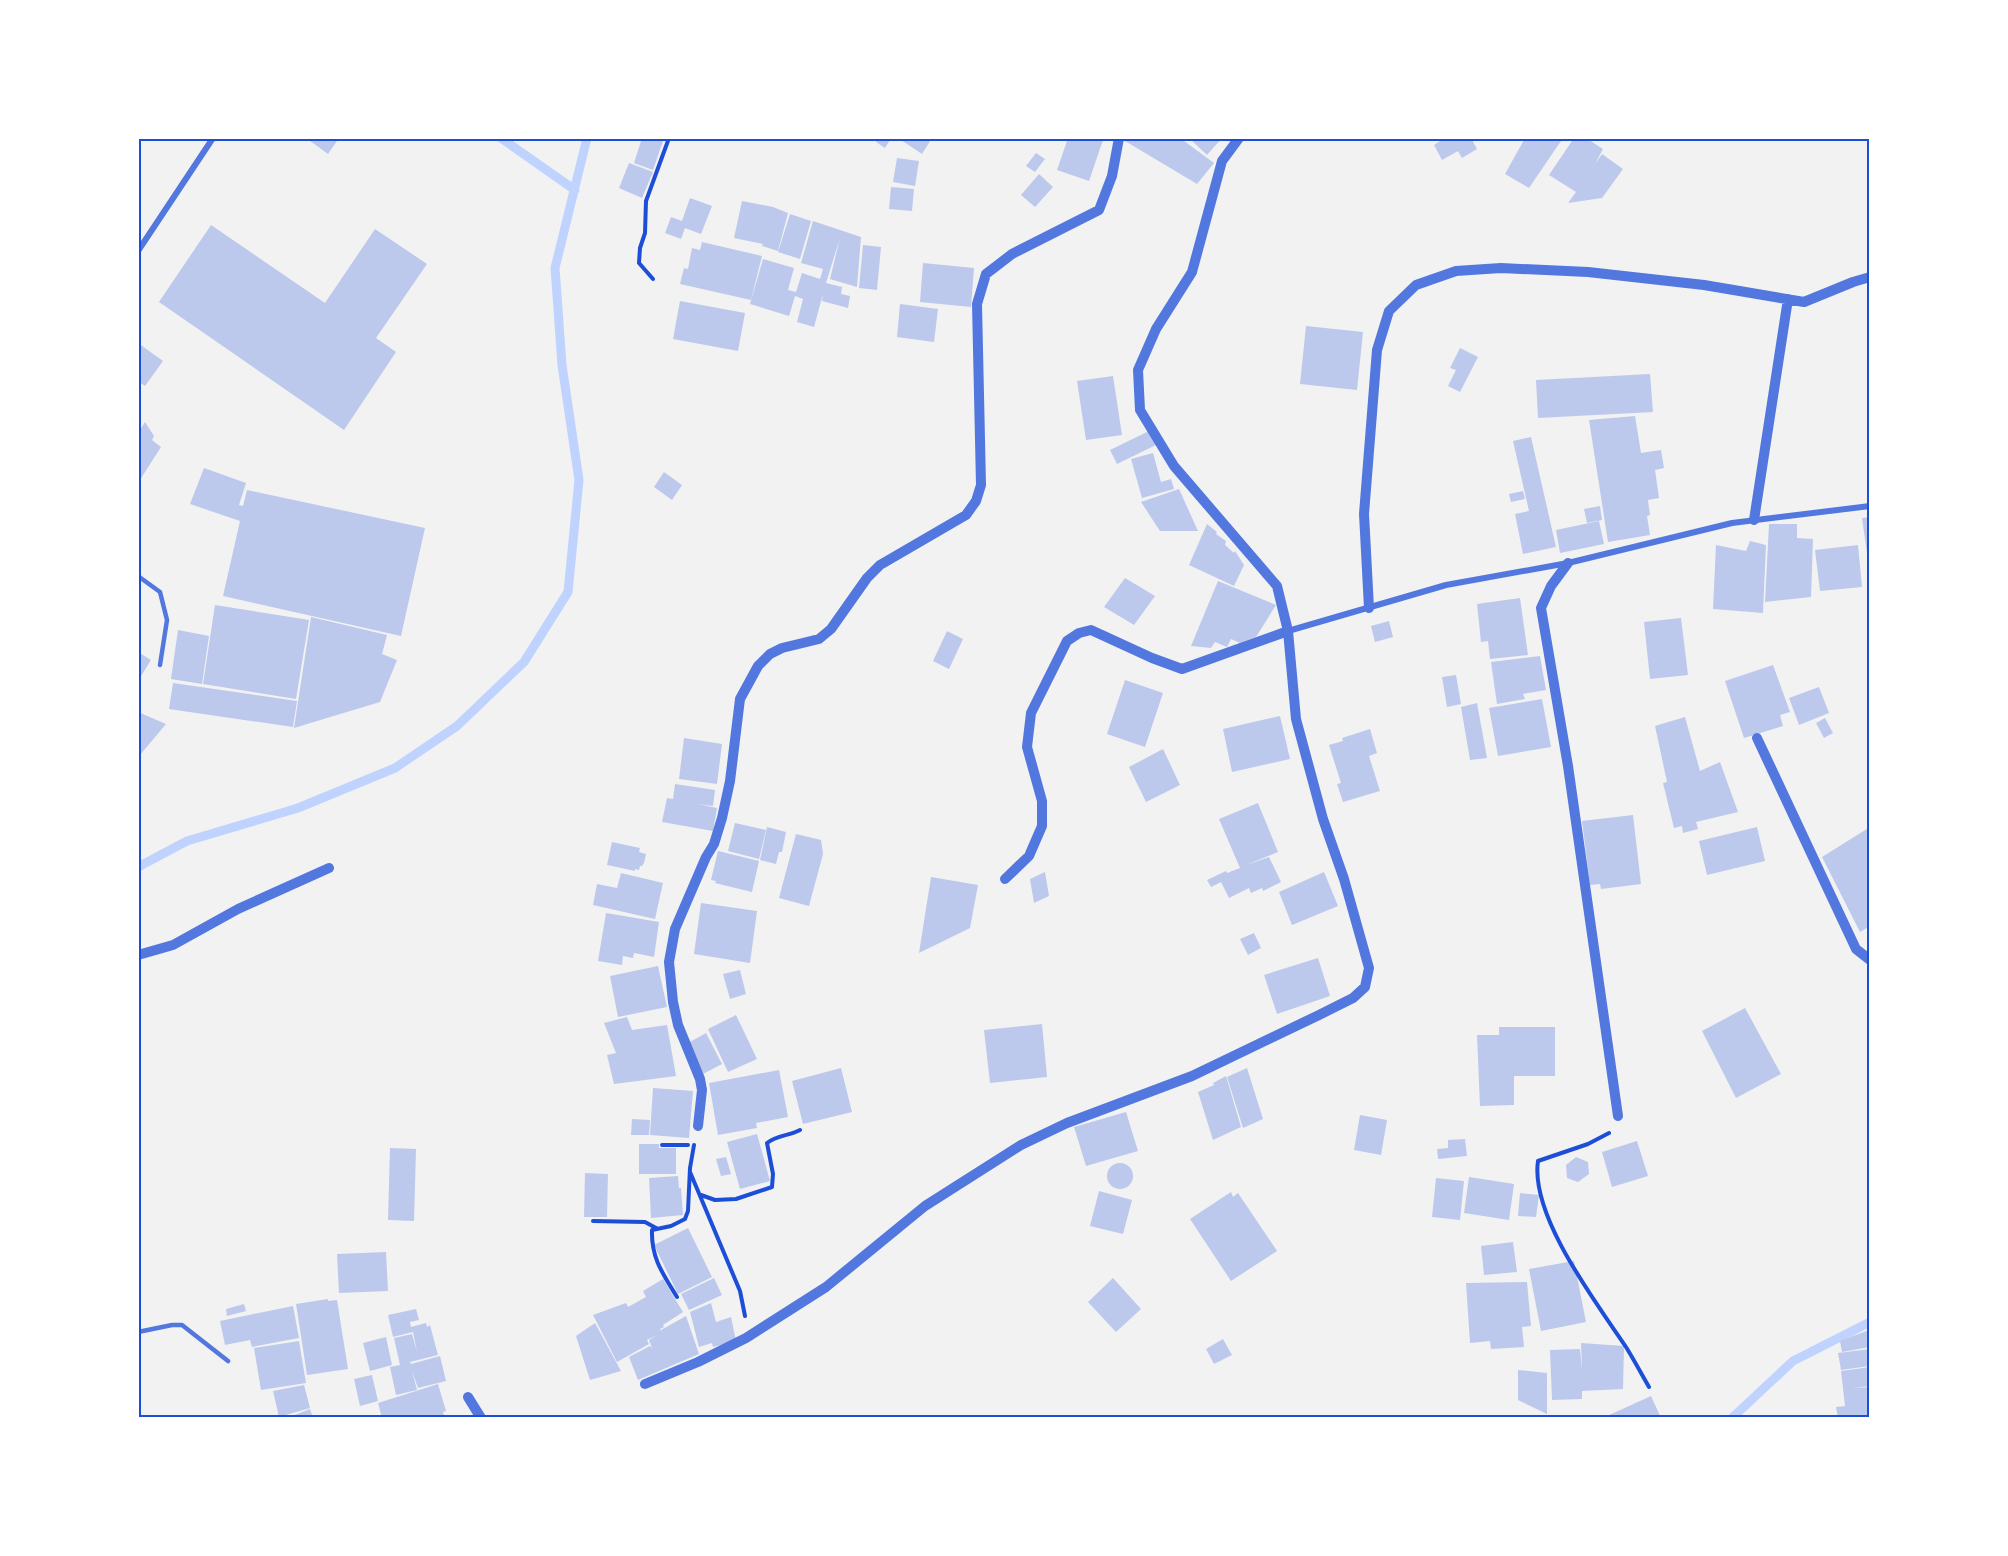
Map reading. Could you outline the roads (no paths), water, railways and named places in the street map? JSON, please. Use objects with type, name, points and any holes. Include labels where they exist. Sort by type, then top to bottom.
[{"type":"street","points":[[138,251],[213,138]]},
{"type":"street","points":[[698,1126],[702,1090],[700,1079],[678,1025],[669,962],[675,929],[706,857],[714,844],[722,818],[730,781],[740,699],[758,666],[770,654],[782,648],[819,639],[831,630],[867,578],[880,565],[966,515],[976,501],[981,485],[977,304],[986,274],[1012,254],[1098,210],[1112,176],[1119,138]]},
{"type":"street","points":[[645,1384],[699,1362],[746,1338],[826,1287],[925,1206],[1021,1145],[1077,1119],[1192,1076],[1319,1016],[1353,998],[1365,987],[1369,969],[1344,879],[1323,819],[1296,719],[1288,631],[1277,586],[1174,466],[1140,410],[1138,370],[1156,328],[1192,272],[1222,161],[1236,142],[1244,138]]},
{"type":"street","points":[[1369,608],[1364,514],[1377,350],[1389,311],[1416,285],[1456,271],[1501,268],[1588,272],[1692,283],[1804,302],[1870,277]]},
{"type":"street","points":[[1754,520],[1788,299]]},
{"type":"street","points":[[1005,879],[1029,856],[1042,826],[1042,801],[1027,747],[1031,713],[1067,641],[1079,633],[1091,630],[1182,669],[1288,631],[1446,585],[1568,563],[1732,523],[1870,506]]},
{"type":"street","points":[[1568,563],[1551,586],[1541,608],[1568,766],[1618,1116]]},
{"type":"street","points":[[1757,738],[1856,950],[1870,960]]},
{"type":"street","points":[[138,955],[172,945],[238,909],[329,868]]},
{"type":"street","points":[[468,1397],[481,1418]]},
{"type":"lane","points":[[138,576],[160,592],[167,620],[160,665]]},
{"type":"lane","points":[[138,1332],[182,1325],[228,1361]]},
{"type":"waterway","points":[[501,138],[575,190]]},
{"type":"waterway","points":[[138,867],[187,841],[298,808],[395,768],[457,726],[524,662],[568,592],[579,480],[562,365],[555,268],[587,138]]},
{"type":"waterway","points":[[1732,1418],[1793,1361],[1870,1322]]}]
